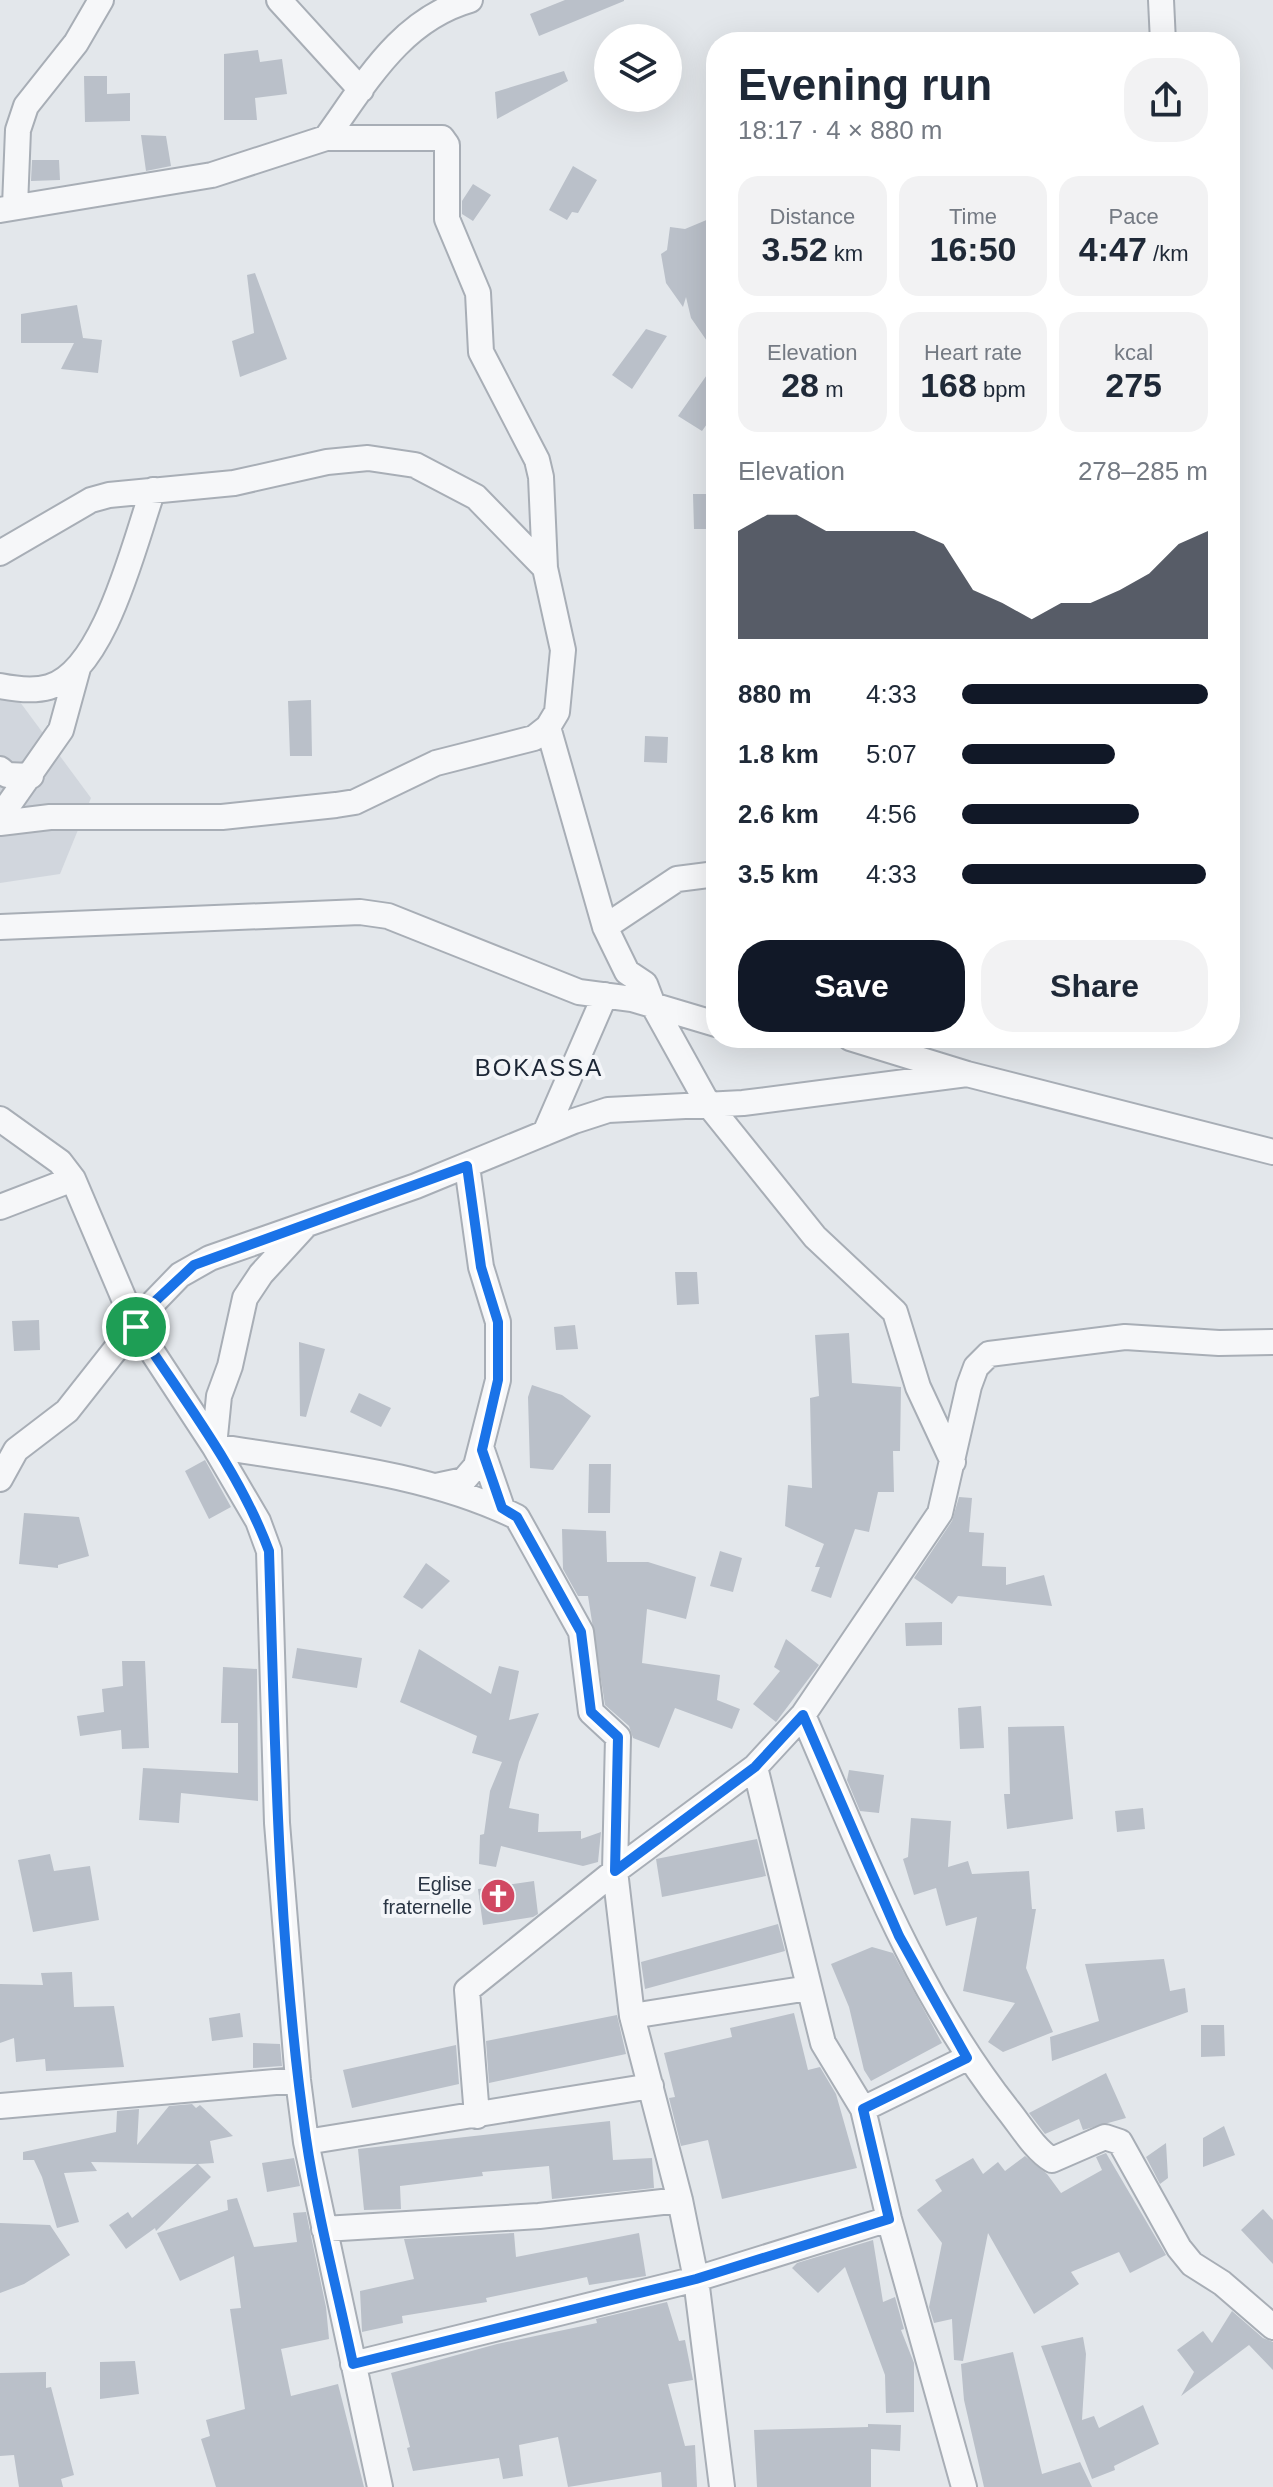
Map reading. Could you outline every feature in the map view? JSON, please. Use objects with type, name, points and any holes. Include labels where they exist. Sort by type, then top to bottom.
[{"type":"street","points":[[0,820],[222,817],[355,802],[436,763],[534,738],[548,727],[557,712],[563,650],[545,568],[539,468],[481,352],[478,293],[447,219],[447,145],[442,138],[427,136],[326,138],[197,178],[8,208],[18,130],[26,106],[76,43],[101,0]]},
{"type":"street","points":[[279,0],[361,90]]},
{"type":"street","points":[[1161,0],[1163,32]]},
{"type":"street","points":[[326,138],[394,44],[421,23],[458,2]]},
{"type":"street","points":[[0,553],[91,500],[153,490],[234,483],[327,462],[368,458],[415,465],[489,507],[509,534],[545,568]]},
{"type":"street","points":[[0,686],[50,687],[78,668],[100,639],[153,490]]},
{"type":"street","points":[[0,820],[61,730],[78,668]]},
{"type":"street","points":[[548,727],[605,927],[627,972],[645,984],[653,1005],[708,1104],[815,1237],[895,1312],[918,1387],[953,1462]]},
{"type":"street","points":[[0,769],[7,775],[31,776]]},
{"type":"street","points":[[605,927],[677,879],[706,875]]},
{"type":"street","points":[[0,927],[360,912],[388,916],[414,925],[579,992],[653,1005],[706,1021]]},
{"type":"street","points":[[545,1133],[605,995]]},
{"type":"street","points":[[882,1048],[967,1074],[1273,1152]]},
{"type":"street","points":[[0,1479],[16,1450],[67,1411],[149,1307],[194,1265],[467,1166],[608,1110],[743,1103],[967,1074]]},
{"type":"street","points":[[0,1119],[60,1162],[73,1179],[136,1327],[214,1446],[258,1521],[269,1551],[277,1823],[298,2080],[306,2142],[380,2487]]},
{"type":"street","points":[[435,1486],[464,1480],[482,1450],[498,1380],[498,1322],[481,1267],[467,1166]]},
{"type":"street","points":[[0,1207],[73,1179]]},
{"type":"street","points":[[214,1446],[219,1396],[230,1366],[245,1298],[261,1274],[304,1227]]},
{"type":"street","points":[[477,2116],[467,1990],[615,1871],[755,1767],[803,1715],[940,1513],[969,1386],[976,1367],[989,1354],[1125,1337],[1219,1343],[1273,1342]]},
{"type":"street","points":[[214,1446],[435,1486],[502,1508],[517,1517],[581,1632],[591,1712],[618,1737],[615,1871],[632,2016],[680,2200],[696,2279],[722,2487]]},
{"type":"street","points":[[482,1450],[502,1508]]},
{"type":"street","points":[[803,1715],[899,1936],[967,2058],[1044,2155],[1052,2160],[1105,2137],[1120,2142],[1179,2248],[1192,2264],[1222,2283],[1273,2327]]},
{"type":"street","points":[[755,1767],[823,2043],[863,2109],[889,2219],[964,2487]]},
{"type":"street","points":[[632,2016],[809,1988]]},
{"type":"street","points":[[863,2109],[967,2058]]},
{"type":"street","points":[[0,2106],[298,2080]]},
{"type":"street","points":[[306,2142],[651,2086]]},
{"type":"street","points":[[324,2229],[539,2216],[680,2200]]},
{"type":"street","points":[[353,2364],[696,2279],[889,2219]]},
{"type":"shaded area","points":[[0,675],[91,798],[60,874],[0,883]]},
{"type":"building","points":[[565,0],[624,1],[539,36],[530,14]]},
{"type":"building","points":[[258,50],[260,62],[282,59],[287,94],[255,98],[257,120],[224,120],[224,54]]},
{"type":"building","points":[[564,71],[568,81],[497,119],[495,92]]},
{"type":"building","points":[[84,76],[107,76],[107,94],[130,93],[130,121],[85,122]]},
{"type":"building","points":[[141,135],[166,136],[171,166],[146,171]]},
{"type":"building","points":[[32,160],[59,160],[60,180],[31,181]]},
{"type":"building","points":[[573,166],[597,180],[578,213],[572,212],[567,220],[549,210]]},
{"type":"building","points":[[473,184],[491,195],[473,221],[462,214],[462,201]]},
{"type":"building","points":[[706,220],[706,340],[691,318],[686,297],[683,307],[666,283],[661,254],[667,250],[670,227],[685,229]]},
{"type":"building","points":[[255,273],[287,359],[240,377],[232,341],[254,333],[247,275]]},
{"type":"building","points":[[77,305],[83,338],[102,340],[98,373],[61,369],[74,343],[21,343],[21,314]]},
{"type":"building","points":[[646,329],[667,336],[632,389],[612,375]]},
{"type":"building","points":[[706,376],[706,425],[702,431],[678,416]]},
{"type":"building","points":[[693,494],[706,494],[706,529],[694,529]]},
{"type":"building","points":[[311,700],[312,756],[290,756],[288,701]]},
{"type":"building","points":[[645,736],[668,737],[667,763],[644,762]]},
{"type":"building","points":[[675,1272],[697,1272],[699,1304],[677,1305]]},
{"type":"building","points":[[39,1320],[40,1350],[14,1351],[12,1321]]},
{"type":"building","points":[[575,1325],[578,1349],[556,1350],[554,1327]]},
{"type":"building","points":[[849,1333],[852,1383],[901,1387],[900,1451],[893,1451],[894,1492],[878,1492],[869,1532],[855,1529],[831,1598],[811,1591],[820,1567],[815,1567],[824,1544],[785,1526],[788,1485],[812,1488],[810,1398],[819,1396],[815,1335]]},
{"type":"building","points":[[299,1342],[325,1349],[306,1417],[300,1416]]},
{"type":"building","points":[[532,1385],[562,1395],[591,1416],[553,1470],[530,1468],[528,1397]]},
{"type":"building","points":[[359,1393],[391,1408],[381,1427],[350,1412]]},
{"type":"building","points":[[205,1460],[231,1507],[209,1519],[185,1471]]},
{"type":"building","points":[[589,1464],[611,1464],[610,1513],[588,1513]]},
{"type":"building","points":[[959,1497],[972,1498],[969,1532],[984,1533],[982,1566],[1006,1567],[1006,1585],[1044,1575],[1052,1606],[958,1596],[952,1604],[914,1578],[952,1521]]},
{"type":"building","points":[[24,1513],[79,1517],[89,1556],[58,1565],[58,1568],[19,1564]]},
{"type":"building","points":[[562,1529],[606,1531],[607,1562],[648,1562],[696,1577],[686,1619],[647,1609],[642,1663],[720,1675],[717,1700],[740,1709],[732,1729],[675,1708],[659,1748],[633,1738],[629,1726],[605,1705],[588,1596],[578,1596],[563,1569]]},
{"type":"building","points":[[720,1551],[742,1558],[733,1592],[710,1586]]},
{"type":"building","points":[[426,1563],[450,1581],[422,1609],[403,1597]]},
{"type":"building","points":[[942,1622],[942,1645],[906,1646],[905,1623]]},
{"type":"building","points":[[786,1639],[819,1665],[776,1722],[753,1704],[780,1671],[774,1667]]},
{"type":"building","points":[[297,1648],[362,1658],[357,1688],[292,1678]]},
{"type":"building","points":[[419,1649],[491,1694],[499,1666],[519,1671],[509,1720],[539,1713],[519,1762],[509,1808],[539,1814],[538,1832],[581,1831],[581,1839],[601,1832],[598,1862],[583,1866],[501,1846],[496,1867],[479,1864],[480,1835],[484,1834],[490,1791],[502,1762],[472,1753],[477,1736],[400,1702]]},
{"type":"building","points":[[122,1661],[145,1661],[149,1748],[122,1749],[121,1730],[80,1736],[77,1716],[104,1712],[102,1689],[123,1686]]},
{"type":"building","points":[[223,1667],[257,1669],[258,1801],[181,1793],[179,1823],[139,1820],[143,1768],[238,1773],[238,1723],[221,1723]]},
{"type":"building","points":[[981,1706],[984,1748],[960,1749],[958,1708]]},
{"type":"building","points":[[1064,1726],[1073,1819],[1007,1829],[1004,1794],[1010,1794],[1008,1727]]},
{"type":"building","points":[[849,1770],[884,1775],[879,1813],[860,1811],[847,1780]]},
{"type":"building","points":[[1143,1808],[1145,1829],[1117,1832],[1115,1811]]},
{"type":"building","points":[[911,1818],[951,1821],[948,1867],[968,1861],[972,1874],[1029,1871],[1032,1909],[1036,1909],[1026,1968],[1053,2032],[1003,2052],[988,2042],[1015,2003],[963,1991],[977,1917],[946,1926],[936,1888],[914,1895],[903,1859],[908,1857]]},
{"type":"building","points":[[757,1839],[766,1876],[662,1897],[656,1859]]},
{"type":"building","points":[[50,1854],[54,1871],[90,1866],[99,1920],[33,1932],[18,1860]]},
{"type":"building","points":[[534,1881],[538,1914],[483,1925],[478,1889]]},
{"type":"building","points":[[778,1924],[785,1951],[645,1989],[641,1962]]},
{"type":"building","points":[[872,1947],[893,1953],[942,2043],[871,2081],[864,2070],[849,2007],[831,1964]]},
{"type":"building","points":[[1164,1959],[1170,1991],[1185,1988],[1188,2012],[1052,2061],[1050,2037],[1099,2021],[1085,1964]]},
{"type":"building","points":[[72,1972],[74,2007],[114,2006],[124,2067],[46,2071],[45,2059],[16,2062],[14,2038],[0,2043],[0,1984],[43,1985],[41,1973]]},
{"type":"building","points":[[240,2013],[243,2037],[212,2041],[209,2018]]},
{"type":"building","points":[[794,2013],[808,2070],[820,2067],[836,2094],[857,2168],[722,2199],[708,2140],[681,2146],[669,2098],[675,2097],[664,2053],[732,2037],[730,2028]]},
{"type":"building","points":[[617,2015],[626,2054],[489,2083],[486,2041]]},
{"type":"building","points":[[1201,2025],[1224,2025],[1225,2056],[1201,2057]]},
{"type":"building","points":[[253,2043],[280,2044],[282,2066],[253,2068]]},
{"type":"building","points":[[456,2045],[459,2084],[352,2108],[343,2070]]},
{"type":"building","points":[[1106,2073],[1126,2118],[1083,2130],[1079,2119],[1045,2134],[1029,2113]]},
{"type":"building","points":[[192,2104],[196,2108],[200,2105],[233,2136],[210,2141],[214,2163],[198,2164],[211,2177],[156,2231],[155,2228],[126,2249],[109,2225],[128,2212],[132,2218],[197,2164],[91,2162],[97,2171],[64,2173],[79,2222],[57,2228],[42,2177],[34,2160],[23,2160],[23,2152],[116,2132],[117,2111],[139,2109],[137,2145],[169,2106]]},
{"type":"building","points":[[610,2121],[613,2160],[652,2158],[654,2188],[552,2199],[549,2166],[482,2172],[483,2176],[400,2186],[401,2209],[364,2210],[358,2149]]},
{"type":"building","points":[[1224,2126],[1235,2155],[1203,2167],[1203,2138]]},
{"type":"building","points":[[1166,2143],[1168,2178],[1160,2184],[1146,2157]]},
{"type":"building","points":[[1106,2153],[1166,2255],[1130,2273],[1119,2252],[1071,2272],[1079,2284],[1034,2314],[988,2233],[963,2361],[954,2360],[952,2319],[934,2323],[929,2307],[942,2243],[917,2210],[942,2191],[935,2180],[973,2158],[983,2174],[998,2162],[1005,2171],[1025,2156],[1047,2174],[1061,2193],[1102,2170],[1096,2157]]},
{"type":"building","points":[[294,2158],[300,2186],[267,2192],[262,2163]]},
{"type":"building","points":[[237,2198],[254,2247],[297,2242],[293,2213],[306,2212],[326,2307],[329,2339],[281,2349],[291,2396],[338,2384],[364,2487],[216,2487],[201,2439],[210,2436],[206,2420],[245,2409],[230,2309],[241,2308],[234,2256],[180,2281],[157,2233],[228,2210],[227,2200]]},
{"type":"building","points":[[1263,2209],[1273,2220],[1273,2264],[1241,2230]]},
{"type":"building","points":[[0,2223],[50,2225],[70,2255],[24,2284],[0,2293]]},
{"type":"building","points":[[514,2233],[516,2257],[639,2233],[646,2276],[589,2285],[587,2277],[486,2298],[487,2302],[402,2316],[403,2323],[362,2332],[360,2291],[414,2279],[404,2239]]},
{"type":"building","points":[[873,2240],[883,2302],[895,2297],[904,2329],[901,2330],[914,2363],[914,2412],[886,2413],[885,2375],[845,2267],[818,2293],[792,2268],[797,2263]]},
{"type":"building","points":[[667,2302],[679,2341],[685,2340],[693,2380],[668,2384],[685,2446],[695,2445],[697,2487],[662,2487],[661,2472],[568,2487],[558,2437],[519,2445],[523,2476],[503,2479],[499,2458],[413,2471],[391,2373],[497,2344],[597,2323],[596,2319]]},
{"type":"building","points":[[1232,2311],[1263,2338],[1273,2342],[1273,2370],[1249,2345],[1181,2396],[1194,2372],[1177,2350],[1203,2331],[1212,2343]]},
{"type":"building","points":[[1083,2337],[1086,2354],[1082,2420],[1094,2416],[1099,2428],[1143,2405],[1159,2444],[1114,2466],[1115,2470],[1092,2479],[1041,2346]]},
{"type":"building","points":[[1013,2352],[1042,2474],[1080,2462],[1092,2487],[984,2487],[964,2400],[961,2364]]},
{"type":"building","points":[[135,2361],[139,2394],[100,2399],[100,2362]]},
{"type":"building","points":[[46,2372],[46,2388],[51,2387],[74,2475],[61,2479],[63,2487],[19,2487],[14,2455],[0,2456],[0,2373]]},
{"type":"building","points":[[868,2424],[901,2425],[900,2451],[871,2449],[871,2487],[757,2487],[754,2430],[868,2427]]},
{"type":"place","name":"Eglise fraternelle","points":[[498,1896]]},
{"type":"district","name":"BOKASSA","points":[[539,1068]]},
{"type":"route","points":[[467,1166],[481,1267],[498,1322],[498,1380],[482,1450],[502,1508],[517,1517],[581,1632],[591,1712],[618,1737],[615,1871],[755,1767],[803,1715],[899,1936],[967,2058],[863,2109],[889,2219],[696,2279],[353,2364],[306,2142],[298,2080],[277,1823],[269,1551],[258,1521],[214,1446],[136,1327],[149,1307],[194,1265],[467,1166]]}]
